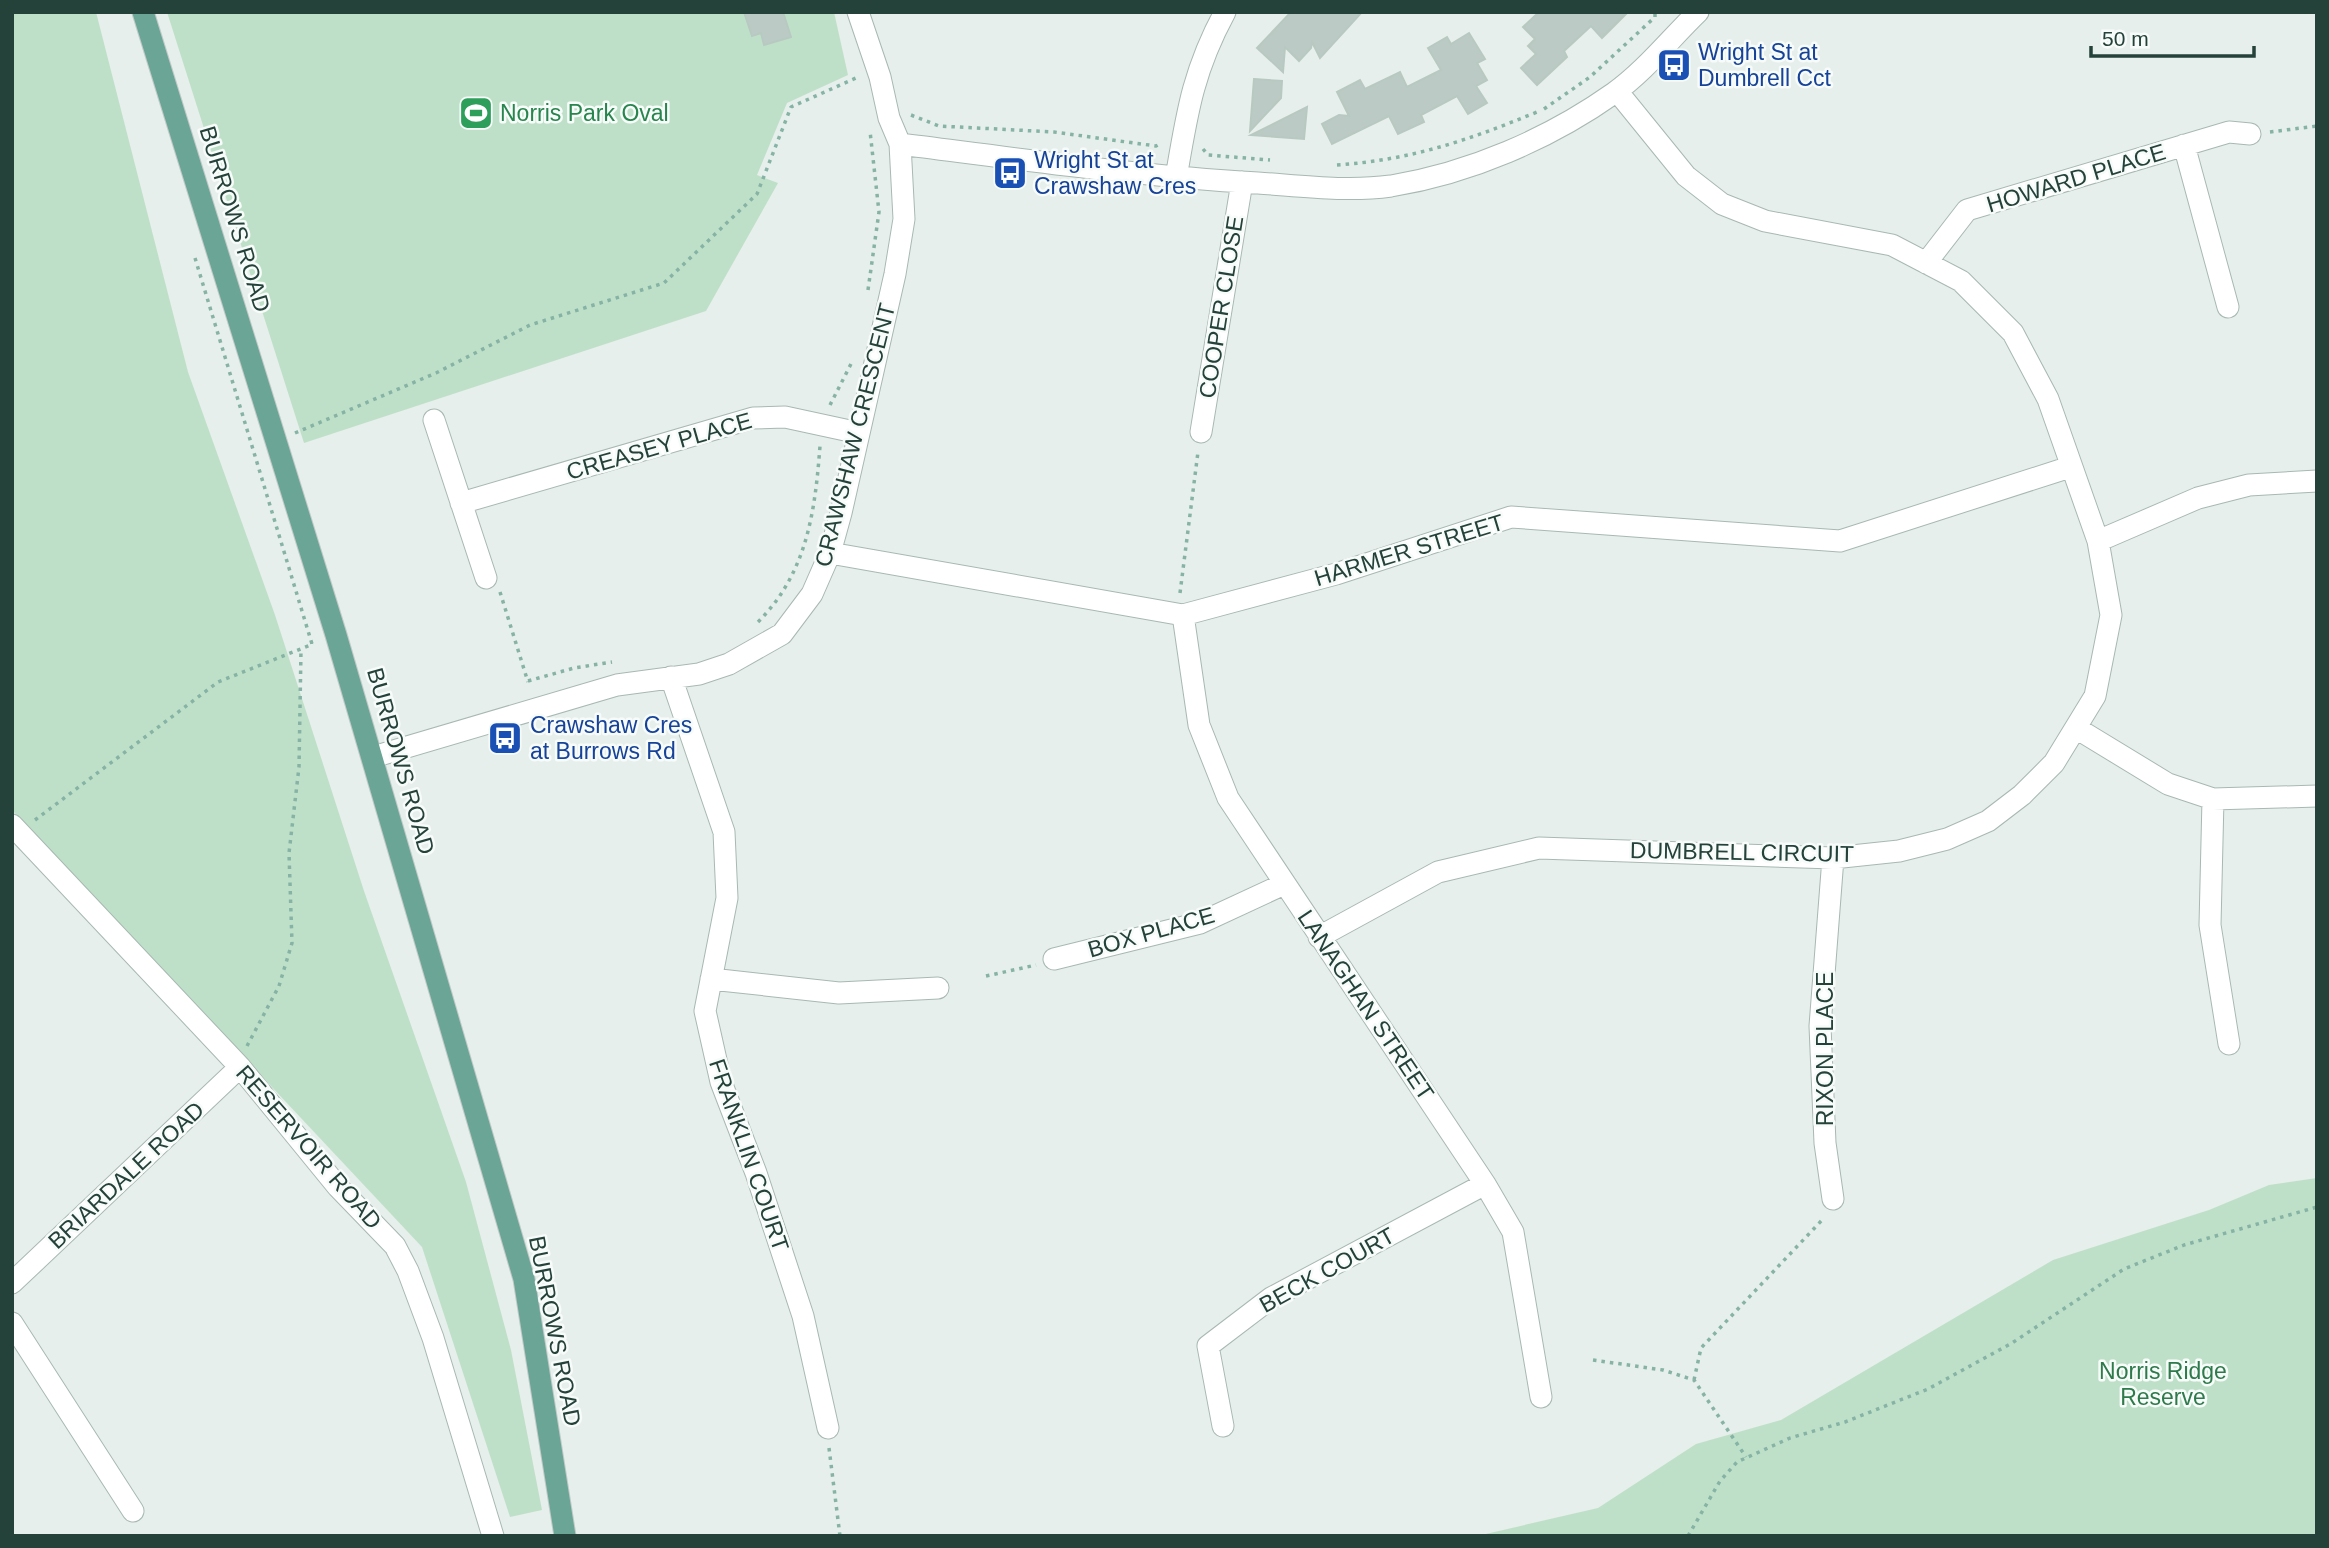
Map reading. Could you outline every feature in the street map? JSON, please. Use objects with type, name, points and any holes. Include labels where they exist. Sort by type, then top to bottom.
[{"type":"main road","name":"BURROWS ROAD","points":[[144,12],[373,757],[524,1279],[565,1536]]},
{"type":"street","name":"CRAWSHAW CRESCENT","points":[[373,757],[535,707],[617,685],[699,674],[729,664],[782,634],[812,594],[831,553],[895,274],[904,219],[900,144],[889,118],[880,77],[858,12]]},
{"type":"street","points":[[1176,178],[1193,83],[1207,45],[1225,12]]},
{"type":"street","points":[[900,144],[1176,178],[1344,189],[1389,186],[1444,174],[1496,156],[1581,115],[1617,91],[1688,15]]},
{"type":"street","name":"DUMBRELL CIRCUIT","points":[[1319,937],[1438,872],[1539,848],[1833,858],[1899,851],[1947,839],[1988,821],[2022,795],[2054,763],[2095,696],[2110,615],[2098,541],[2048,400],[2013,333],[1961,281],[1892,246],[1746,216],[1722,204],[1686,176],[1617,91]]},
{"type":"street","name":"HOWARD PLACE","points":[[1926,263],[1967,211],[2229,132],[2250,134]]},
{"type":"street","points":[[2184,145],[2228,307]]},
{"type":"street","name":"COOPER CLOSE","points":[[1200,441],[1242,182]]},
{"type":"street","name":"CREASEY PLACE","points":[[461,503],[753,418],[785,418],[859,433]]},
{"type":"street","points":[[434,420],[461,503],[492,584]]},
{"type":"street","name":"HARMER STREET","points":[[831,553],[1181,607],[1336,574],[1511,517],[1840,541],[2070,467]]},
{"type":"street","points":[[2098,541],[2197,498],[2249,485],[2317,481]]},
{"type":"street","name":"LANAGHAN STREET","points":[[1181,607],[1199,724],[1228,798],[1485,1184],[1513,1232],[1541,1397]]},
{"type":"street","name":"FRANKLIN COURT","points":[[671,677],[724,832],[727,898],[705,1010],[720,1082],[756,1173],[803,1316],[828,1428]]},
{"type":"street","points":[[2076,728],[2168,784],[2213,799],[2317,796]]},
{"type":"street","points":[[2213,799],[2210,925],[2229,1044]]},
{"type":"street","name":"RESERVOIR ROAD","points":[[16,829],[240,1067],[338,1187],[395,1247],[408,1271],[433,1339],[493,1536]]},
{"type":"street","name":"RIXON PLACE","points":[[1833,858],[1821,1026],[1825,1143],[1833,1199]]},
{"type":"street","name":"BOX PLACE","points":[[1049,961],[1200,923],[1284,884]]},
{"type":"street","points":[[711,979],[839,993],[938,988]]},
{"type":"street","name":"BRIARDALE ROAD","points":[[12,1283],[240,1067]]},
{"type":"street","name":"BECK COURT","points":[[1223,1426],[1208,1346],[1271,1298],[1485,1184]]},
{"type":"street","points":[[12,1323],[133,1511]]},
{"type":"path","points":[[1328,166],[1420,155],[1471,139],[1543,110],[1590,77],[1654,17],[1655,12]]},
{"type":"path","points":[[302,430],[436,373],[530,325],[664,283],[757,194],[791,107],[856,78],[851,65]]},
{"type":"path","points":[[867,296],[879,212],[869,125],[889,118],[910,114],[939,126],[1054,132],[1156,146],[1171,138],[1197,142],[1208,155],[1275,161]]},
{"type":"path","points":[[2250,134],[2317,126]]},
{"type":"path","points":[[750,629],[772,607],[795,572],[816,507],[826,412],[853,359]]},
{"type":"path","points":[[1181,607],[1200,441]]},
{"type":"path","points":[[16,829],[218,682],[312,644],[251,447]]},
{"type":"path","points":[[492,584],[535,707]]},
{"type":"path","points":[[240,1067],[252,1033],[279,986],[292,943],[289,853],[299,768],[300,649]]},
{"type":"path","points":[[528,681],[574,668],[623,661]]},
{"type":"path","points":[[986,976],[1049,961]]},
{"type":"path","points":[[1694,1380],[1701,1348],[1806,1240],[1823,1220],[1833,1199]]},
{"type":"path","points":[[1688,1536],[1720,1481],[1737,1462],[1746,1457],[1928,1389],[2012,1343],[2124,1269],[2184,1245],[2317,1207]]},
{"type":"path","points":[[1594,1360],[1663,1370],[1694,1380],[1746,1457]]},
{"type":"path","points":[[828,1428],[839,1536]]},
{"type":"green space","points":[[12,12],[96,12],[188,372],[275,615],[364,891],[466,1182],[511,1350],[542,1510],[510,1517],[422,1247],[12,810]]},
{"type":"green space","points":[[167,12],[834,12],[848,75],[787,103],[757,175],[778,183],[706,311],[304,443]]},
{"type":"green space","name":"Norris Ridge Reserve","points":[[2317,1178],[2317,1536],[1477,1536],[1598,1508],[1696,1444],[1781,1420],[2053,1260],[2209,1210],[2269,1185]]},
{"type":"building","points":[[744,12],[783,12],[791,37],[764,45],[761,33],[752,36]]},
{"type":"building","points":[[1291,12],[1362,12],[1320,58],[1312,42],[1311,48],[1299,61],[1285,47],[1283,72],[1257,48]]},
{"type":"building","points":[[1539,12],[1628,12],[1602,38],[1591,26],[1564,51],[1567,57],[1537,85],[1521,68],[1536,54],[1528,46],[1535,39],[1523,27]]},
{"type":"building","points":[[1469,33],[1485,59],[1477,63],[1487,80],[1476,86],[1487,103],[1468,114],[1457,96],[1421,115],[1424,122],[1398,134],[1389,116],[1332,144],[1322,124],[1339,115],[1349,116],[1337,92],[1360,80],[1365,89],[1400,72],[1407,87],[1441,70],[1428,48],[1447,37],[1451,44]]},
{"type":"building","points":[[1254,79],[1282,81],[1281,98],[1250,131]]},
{"type":"building","points":[[1307,107],[1304,139],[1251,135]]},
{"type":"place","name":"Wright St at Dumbrell Cct","points":[[1674,65]]},
{"type":"place","name":"Norris Park Oval","points":[[476,113]]},
{"type":"place","name":"Wright St at Crawshaw Cres","points":[[1010,173]]},
{"type":"place","name":"Crawshaw Cres at Burrows Rd","points":[[505,738]]}]
